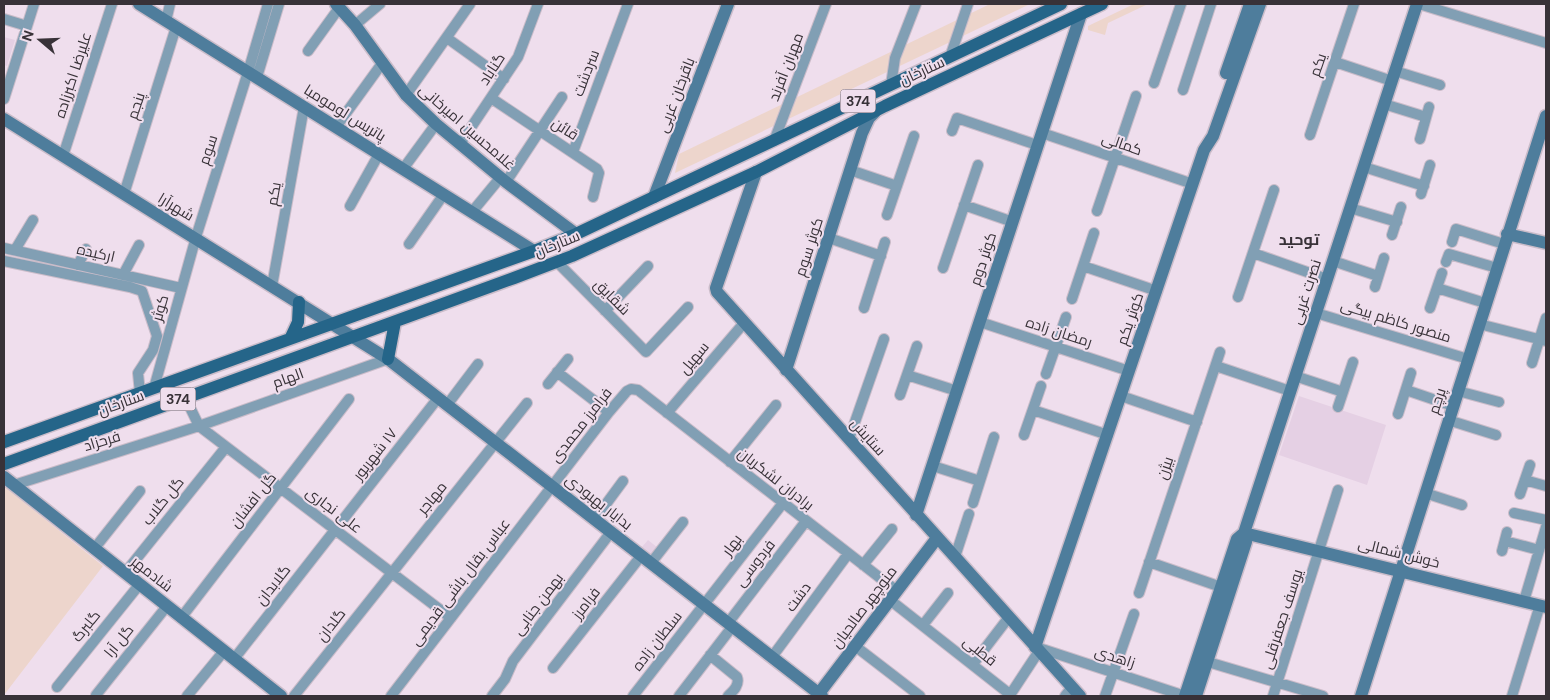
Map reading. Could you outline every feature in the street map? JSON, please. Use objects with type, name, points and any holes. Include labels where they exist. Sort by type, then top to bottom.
[{"type":"main road","name":"ستارخان","points":[[4,442],[534,251],[576,234],[950,57],[1043,8],[1061,4]]},
{"type":"main road","name":"ستارخان","points":[[4,464],[557,262],[756,172],[880,109],[1102,4]]},
{"type":"main road","points":[[876,92],[876,100],[880,109]]},
{"type":"main road","points":[[845,107],[851,106],[858,110],[859,114],[852,124]]},
{"type":"main road","points":[[292,338],[298,322],[299,302]]},
{"type":"main road","points":[[388,358],[395,322]]},
{"type":"street","points":[[4,99],[34,4]]},
{"type":"street","name":"علیرضا اکبرزاده","points":[[63,156],[112,4]]},
{"type":"street","name":"پاتریس لومومبا","points":[[139,4],[534,251]]},
{"type":"street","name":"پنجم","points":[[124,194],[171,24],[170,4]]},
{"type":"street","points":[[355,25],[380,4]]},
{"type":"street","points":[[406,95],[470,4]]},
{"type":"street","name":"گناباد","points":[[460,144],[518,57],[538,4]]},
{"type":"street","name":"سردشت","points":[[573,152],[628,4]]},
{"type":"street","name":"باقرخان غربی","points":[[654,197],[728,4]]},
{"type":"street","name":"مهران آفرند","points":[[774,140],[826,4]]},
{"type":"street","points":[[891,85],[895,58],[916,4]]},
{"type":"street","points":[[1154,83],[1181,4]]},
{"type":"street","points":[[1184,90],[1211,4]]},
{"type":"street","points":[[1204,150],[1205,134],[1250,4]]},
{"type":"street","name":"کوثر یکم","points":[[1037,649],[1204,150],[1213,136],[1260,4]]},
{"type":"street","name":"یکم","points":[[1310,135],[1354,4]]},
{"type":"street","points":[[1418,4],[1546,42]]},
{"type":"street","name":"نصرت غربی","points":[[1189,696],[1221,587],[1237,539],[1244,532],[1418,4]]},
{"type":"street","points":[[950,57],[965,5]]},
{"type":"street","points":[[308,51],[337,6]]},
{"type":"street","name":"غلامحسین امیرخانی","points":[[337,6],[355,25],[406,95],[436,124],[503,180],[576,234]]},
{"type":"street","name":"سوم","points":[[196,238],[253,75],[271,11]]},
{"type":"street","name":"کوثر دوم","points":[[916,515],[1081,14]]},
{"type":"street","points":[[4,19],[27,26]]},
{"type":"street","points":[[447,38],[504,79]]},
{"type":"street","points":[[336,127],[383,62]]},
{"type":"street","points":[[1335,62],[1440,85]]},
{"type":"street","points":[[1098,211],[1136,96]]},
{"type":"street","points":[[472,212],[503,180],[540,131],[562,97]]},
{"type":"street","name":"قائن","points":[[490,98],[573,152],[598,171],[593,197]]},
{"type":"street","points":[[1384,104],[1428,112],[1420,139]]},
{"type":"street","name":"یکم","points":[[272,286],[304,107]]},
{"type":"street","name":"کوثر سوم","points":[[786,370],[862,133],[870,118],[880,109]]},
{"type":"street","name":"پرچم","points":[[1361,696],[1546,116]]},
{"type":"street","name":"کمالی","points":[[952,131],[957,118],[1115,158],[1193,184]]},
{"type":"street","name":"شهرآرا","points":[[4,119],[354,337]]},
{"type":"street","points":[[403,169],[436,124]]},
{"type":"street","points":[[852,124],[859,126],[862,133]]},
{"type":"street","points":[[887,215],[914,136]]},
{"type":"street","points":[[350,206],[379,154]]},
{"type":"street","points":[[943,268],[978,165]]},
{"type":"street","points":[[1364,167],[1422,190],[1430,165]]},
{"type":"street","points":[[850,170],[897,186]]},
{"type":"street","name":"ستایش","points":[[756,172],[716,288],[717,292],[1009,617],[1072,693]]},
{"type":"street","points":[[1238,297],[1274,190]]},
{"type":"street","points":[[409,244],[444,194]]},
{"type":"street","points":[[964,205],[1012,222]]},
{"type":"street","points":[[1392,235],[1401,207]]},
{"type":"street","points":[[1350,208],[1396,222]]},
{"type":"street","points":[[15,250],[33,220]]},
{"type":"street","points":[[1452,242],[1456,229],[1506,239],[1546,243]]},
{"type":"street","points":[[1072,298],[1094,233]]},
{"type":"street","name":"کوثر","points":[[154,388],[196,238]]},
{"type":"street","points":[[829,238],[880,256]]},
{"type":"street","points":[[864,308],[885,242]]},
{"type":"street","points":[[123,275],[139,245]]},
{"type":"street","name":"ارکیده","points":[[4,248],[181,288]]},
{"type":"street","points":[[78,265],[86,249]]},
{"type":"street","points":[[1253,253],[1327,278]]},
{"type":"street","points":[[1446,262],[1449,254],[1497,268]]},
{"type":"street","points":[[1374,288],[1384,258]]},
{"type":"street","points":[[1333,261],[1378,276]]},
{"type":"street","points":[[4,262],[122,285],[142,291],[157,336],[154,350],[138,373],[140,392]]},
{"type":"street","name":"شقایق","points":[[557,262],[646,352],[688,307]]},
{"type":"street","points":[[605,311],[648,266]]},
{"type":"street","points":[[1083,266],[1157,291]]},
{"type":"street","points":[[1430,308],[1442,273]]},
{"type":"street","points":[[1437,288],[1485,303]]},
{"type":"street","name":"منصور کاظم بیگی","points":[[1316,313],[1468,359]]},
{"type":"street","points":[[1046,374],[1066,316]]},
{"type":"street","points":[[1532,363],[1543,340],[1546,318]]},
{"type":"street","name":"رمضان زاده","points":[[980,322],[1129,371]]},
{"type":"street","name":"سهیل","points":[[667,413],[744,323]]},
{"type":"street","points":[[1479,324],[1543,340]]},
{"type":"street","name":"بدایار بهبودی","points":[[354,337],[388,358],[820,695]]},
{"type":"street","points":[[849,439],[884,339]]},
{"type":"street","points":[[900,395],[917,346]]},
{"type":"street","name":"بیژن","points":[[1139,593],[1220,352]]},
{"type":"street","name":"الهام","points":[[199,426],[388,358]]},
{"type":"street","points":[[548,384],[568,359]]},
{"type":"street","points":[[1338,407],[1353,362]]},
{"type":"street","name":"١٧ شهریور","points":[[335,529],[442,401],[478,364]]},
{"type":"street","points":[[1216,366],[1290,391]]},
{"type":"street","points":[[558,372],[609,412]]},
{"type":"street","points":[[1398,414],[1411,373]]},
{"type":"street","points":[[907,375],[957,391]]},
{"type":"street","points":[[1295,376],[1343,392]]},
{"type":"street","points":[[1024,434],[1041,386]]},
{"type":"street","name":"فرامرز محمدی","points":[[552,486],[609,412],[629,390],[638,390]]},
{"type":"street","name":"برادران لشکریان","points":[[638,390],[863,565],[893,596]]},
{"type":"street","points":[[1406,390],[1453,406]]},
{"type":"street","points":[[1458,391],[1499,402]]},
{"type":"street","points":[[1121,396],[1197,422]]},
{"type":"street","points":[[185,397],[199,426]]},
{"type":"street","name":"گل افشان","points":[[181,618],[349,399]]},
{"type":"street","name":"مهاجر","points":[[392,572],[527,403]]},
{"type":"street","points":[[730,462],[776,405]]},
{"type":"street","points":[[1033,410],[1108,435]]},
{"type":"street","points":[[1448,420],[1497,434]]},
{"type":"street","name":"علی نجاری","points":[[199,426],[451,618]]},
{"type":"street","name":"فرحزاد","points":[[9,481],[199,426]]},
{"type":"street","points":[[973,503],[994,437]]},
{"type":"street","name":"گل گلاب","points":[[125,573],[226,447]]},
{"type":"street","points":[[1520,494],[1530,464]]},
{"type":"street","points":[[933,466],[980,481]]},
{"type":"street","points":[[1525,480],[1546,486]]},
{"type":"street","name":"شادمهر","points":[[9,481],[281,696]]},
{"type":"street","points":[[595,519],[623,481]]},
{"type":"street","name":"عباس بقال باشی قدیمی","points":[[391,696],[552,486]]},
{"type":"street","points":[[94,549],[140,490]]},
{"type":"street","name":"یوسف جعفرقلی","points":[[1273,696],[1338,490]]},
{"type":"street","points":[[1425,493],[1462,505]]},
{"type":"street","name":"بهار","points":[[704,605],[783,503]]},
{"type":"street","points":[[1514,513],[1546,520]]},
{"type":"street","points":[[955,557],[969,514]]},
{"type":"street","name":"فردوسی","points":[[679,696],[806,521]]},
{"type":"street","name":"فرامرز","points":[[553,668],[646,559],[683,522]]},
{"type":"street","points":[[1524,601],[1546,527]]},
{"type":"street","name":"گلابدان","points":[[187,696],[229,655],[335,529]]},
{"type":"street","points":[[863,565],[892,529]]},
{"type":"street","name":"بهمن جنابی","points":[[492,696],[505,679],[513,660],[611,532]]},
{"type":"street","name":"نصرت غربی","points":[[1189,696],[1208,662],[1246,542],[1244,532]]},
{"type":"street","name":"خوش شمالی","points":[[1244,532],[1543,606]]},
{"type":"street","name":"منوچهر صالحیان","points":[[820,695],[937,538]]},
{"type":"street","points":[[1505,541],[1539,550]]},
{"type":"street","name":"دشت","points":[[772,657],[848,554]]},
{"type":"street","points":[[1149,562],[1221,587]]},
{"type":"street","name":"گلدان","points":[[294,696],[392,572]]},
{"type":"street","name":"گلبرگ","points":[[57,687],[139,585]]},
{"type":"street","points":[[923,625],[948,593]]},
{"type":"street","name":"قطبی","points":[[893,596],[923,625],[1010,693],[1037,649]]},
{"type":"street","name":"سلطان زاده","points":[[633,696],[704,605]]},
{"type":"street","name":"گل آرا","points":[[96,695],[167,606]]},
{"type":"street","points":[[1512,696],[1543,606]]},
{"type":"street","points":[[1105,696],[1134,614]]},
{"type":"street","points":[[973,664],[1009,617]]},
{"type":"street","points":[[855,646],[920,696]]},
{"type":"street","name":"زاهدی","points":[[1037,649],[1189,696]]},
{"type":"street","points":[[710,655],[738,680],[738,684],[728,696]]},
{"type":"street","points":[[1208,662],[1323,696]]},
{"type":"shaded area","points":[[990,4],[1030,4],[675,173],[679,154]]},
{"type":"shaded area","points":[[1134,4],[1148,4],[1108,23],[1105,35],[1088,30],[1088,26]]},
{"type":"shaded area","points":[[4,37],[15,40],[7,66],[4,65]]},
{"type":"shaded area","points":[[1299,396],[1386,425],[1367,485],[1279,455]]},
{"type":"shaded area","points":[[4,486],[103,566],[4,695]]},
{"type":"shaded area","points":[[648,540],[658,548],[652,555],[642,547]]},
{"type":"district","name":"توحید","points":[[1299,239]]}]
